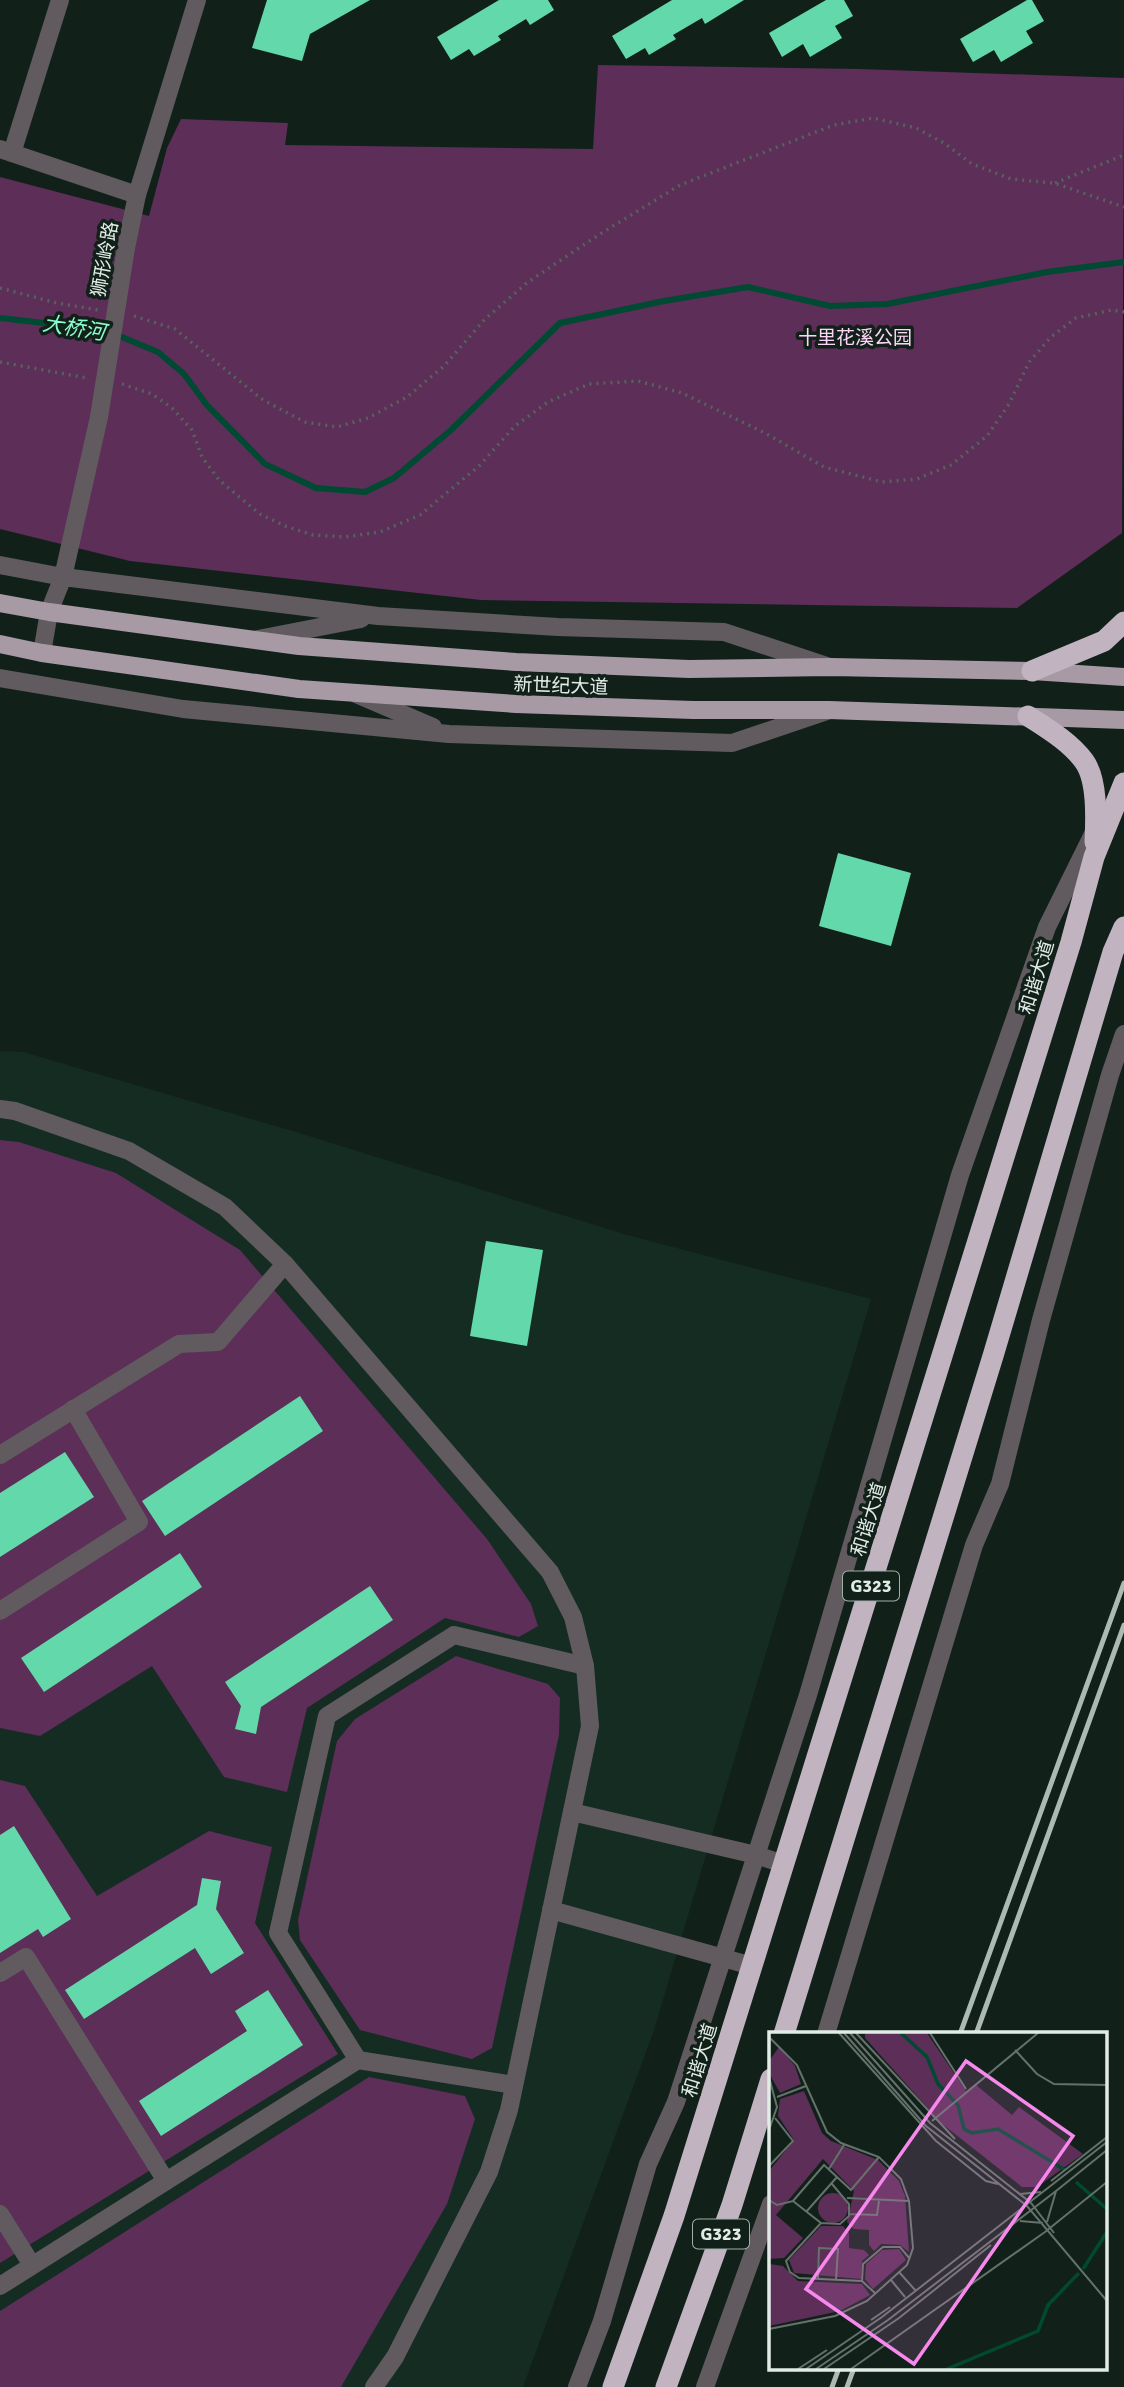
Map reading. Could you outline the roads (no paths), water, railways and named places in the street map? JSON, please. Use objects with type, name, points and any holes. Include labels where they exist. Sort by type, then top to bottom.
[{"type":"highway","points":[[1032,671],[1104,641],[1124,622]]},
{"type":"highway","points":[[1028,716],[1063,740],[1086,763],[1096,797],[1094,857]]},
{"type":"highway","name":"和谐大道","points":[[613,2387],[674,2216],[1067,955],[1094,857],[1124,783]]},
{"type":"highway","name":"G323","points":[[786,2032],[993,1356],[1113,952],[1124,927]]},
{"type":"highway","name":"G323","points":[[666,2387],[732,2205],[769,2085]]},
{"type":"main road","name":"新世纪大道","points":[[0,603],[299,646],[516,662],[689,669],[831,667],[1032,671],[1124,677]]},
{"type":"main road","name":"新世纪大道","points":[[0,644],[42,653],[285,687],[356,694],[516,704],[693,710],[829,710],[1124,720]]},
{"type":"street","points":[[60,0],[6,151],[136,195]]},
{"type":"street","name":"狮形岭路","points":[[42,653],[49,612],[63,577],[99,417],[136,195],[197,0]]},
{"type":"street","points":[[0,565],[63,577],[378,616],[558,627],[724,632],[831,667]]},
{"type":"street","points":[[255,640],[378,616]]},
{"type":"street","points":[[0,678],[183,709],[449,734],[733,743],[829,710]]},
{"type":"street","points":[[356,694],[449,734]]},
{"type":"street","points":[[578,2387],[602,2321],[648,2164],[676,2102],[808,1695],[960,1175],[1047,927],[1124,771]]},
{"type":"street","points":[[827,2032],[974,1545],[1000,1484],[1041,1320],[1110,1074],[1124,1034]]},
{"type":"street","points":[[0,1109],[15,1111],[129,1152],[225,1207],[285,1264],[550,1572],[573,1617],[585,1666],[590,1726],[509,2110],[489,2172],[395,2357],[374,2387]]},
{"type":"street","points":[[0,1455],[179,1344],[218,1342],[285,1264]]},
{"type":"street","points":[[0,1611],[139,1522],[73,1409]]},
{"type":"street","points":[[358,2060],[278,1933],[327,1716],[454,1635],[585,1666]]},
{"type":"street","points":[[572,1812],[784,1864]]},
{"type":"street","points":[[551,1910],[752,1966]]},
{"type":"street","points":[[0,1973],[26,1956],[166,2181]]},
{"type":"street","points":[[0,2286],[358,2060],[514,2085]]},
{"type":"street","points":[[705,2387],[769,2210]]},
{"type":"street","points":[[0,2214],[32,2265]]},
{"type":"waterway","name":"大桥河","points":[[0,318],[105,330],[158,352],[184,374],[206,404],[265,464],[316,488],[365,492],[394,478],[451,430],[560,323],[748,287],[830,306],[887,304],[1047,272],[1124,262]]},
{"type":"railway","points":[[961,2032],[1124,1583]]},
{"type":"railway","points":[[977,2032],[1124,1625]]},
{"type":"railway","points":[[832,2387],[838,2370]]},
{"type":"railway","points":[[847,2387],[853,2370]]},
{"type":"park label","name":"十里花溪公园","points":[[855,337]]}]
